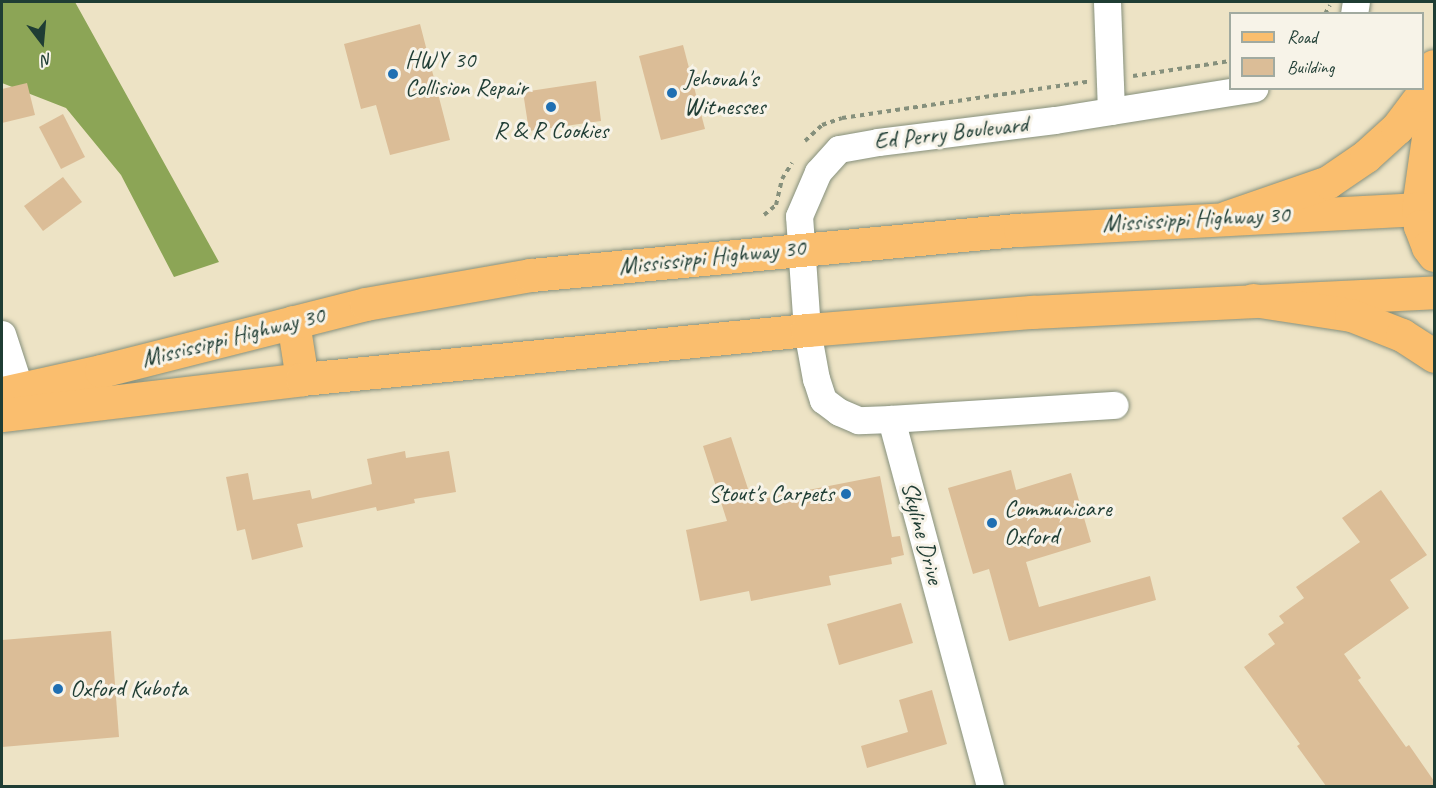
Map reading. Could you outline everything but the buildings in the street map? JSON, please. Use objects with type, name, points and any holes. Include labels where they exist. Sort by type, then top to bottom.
[{"type":"main road","points":[[1227,217],[1328,182],[1366,156],[1397,128],[1422,95],[1434,66]]},
{"type":"main road","points":[[1434,95],[1426,208],[1420,226],[1428,247],[1434,255]]},
{"type":"main road","name":"Mississippi Highway 30","points":[[11,391],[366,304],[531,275],[800,248],[1020,230],[1426,208]]},
{"type":"main road","name":"Mississippi Highway 30","points":[[2,415],[302,379],[807,330],[1032,312],[1434,292]]},
{"type":"main road","points":[[1253,300],[1351,315],[1402,335],[1434,356]]},
{"type":"main road","points":[[293,322],[302,379]]},
{"type":"street","points":[[1107,2],[1111,111]]},
{"type":"street","name":"Ed Perry Boulevard","points":[[807,330],[799,216],[818,172],[839,149],[1111,111],[1242,90]]},
{"type":"street","points":[[807,330],[816,379],[824,399],[839,412],[858,420],[1115,405]]},
{"type":"street","points":[[2,334],[11,391]]},
{"type":"street","name":"Skyline Drive","points":[[891,419],[990,786]]},
{"type":"path","points":[[805,141],[822,125],[842,118],[1229,62]]},
{"type":"path","points":[[764,215],[776,205],[782,178],[792,163]]},
{"type":"green space","points":[[2,2],[75,2],[219,262],[174,277],[121,175],[66,108],[2,83]]},
{"type":"place","name":"HWY 30 Collision Repair","points":[[393,74]]},
{"type":"place","name":"Jehovah's Witnesses","points":[[672,93]]},
{"type":"place","name":"R & R Cookies","points":[[551,107]]},
{"type":"place","name":"Stout's Carpets","points":[[846,494]]},
{"type":"place","name":"Communicare Oxford","points":[[992,523]]},
{"type":"place","name":"Oxford Kubota","points":[[58,689]]}]
